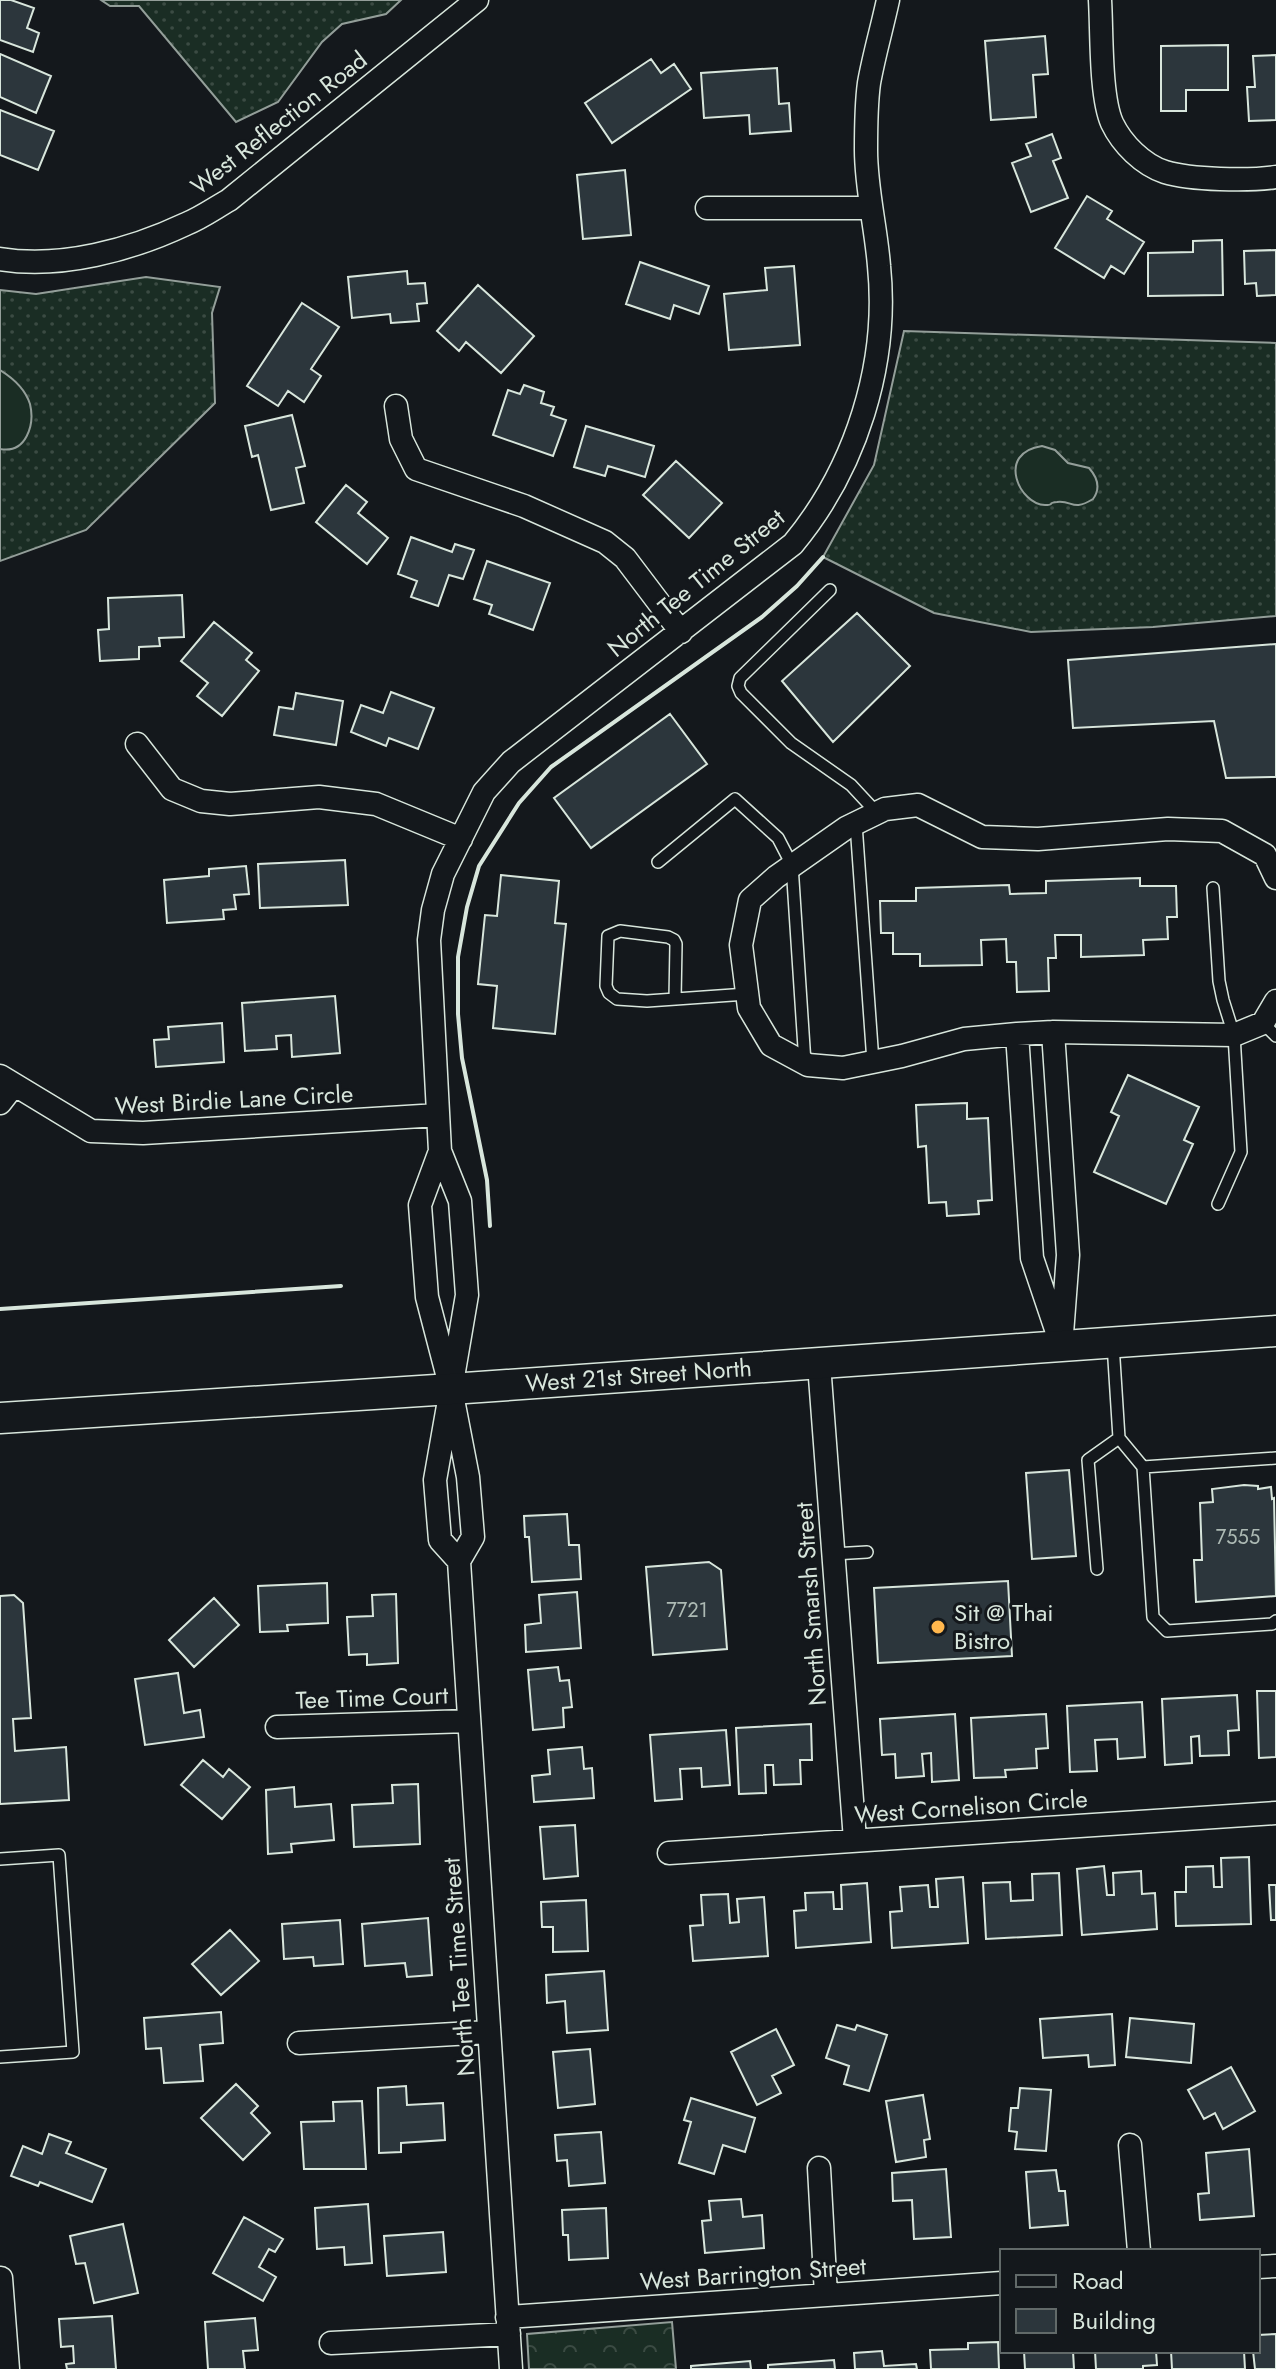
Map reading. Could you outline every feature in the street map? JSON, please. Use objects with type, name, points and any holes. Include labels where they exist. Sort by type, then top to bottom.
[{"type":"main road","name":"West 21st Street North","points":[[0,1418],[1276,1331]]},
{"type":"street","name":"West Reflection Road","points":[[0,259],[53,262],[92,255],[187,224],[229,200],[477,0]]},
{"type":"street","name":"North Tee Time Street","points":[[459,1561],[440,1540],[435,1480],[467,1295],[460,1201],[440,1151],[429,940],[433,910],[443,874],[484,792],[511,762],[793,544],[834,487],[862,418],[878,343],[880,269],[866,153],[869,86],[888,0]]},
{"type":"street","points":[[1100,0],[1105,88],[1112,122],[1127,146],[1144,162],[1166,173],[1234,179],[1276,177]]},
{"type":"street","points":[[707,208],[871,208]]},
{"type":"street","points":[[396,406],[401,439],[416,469],[524,506],[605,542],[625,558],[681,632]]},
{"type":"street","points":[[137,744],[172,789],[201,801],[230,804],[319,797],[376,804],[461,839]]},
{"type":"street","points":[[1276,878],[1271,851],[1222,831],[1168,829],[1038,839],[982,837],[918,805],[885,809],[792,865],[750,900],[741,945],[749,1008],[771,1045],[805,1064],[843,1068],[964,1039],[1017,1034],[1234,1035],[1269,1030],[1276,1001]]},
{"type":"street","points":[[1053,1032],[1068,1255],[1062,1347]]},
{"type":"street","points":[[1017,1034],[1032,1258],[1062,1347]]},
{"type":"street","points":[[0,1103],[7,1080]]},
{"type":"street","name":"West Birdie Lane Circle","points":[[7,1080],[91,1131],[143,1133],[438,1115]]},
{"type":"street","name":"North Tee Time Street","points":[[440,1151],[420,1205],[427,1297],[451,1389],[468,1477],[473,1537],[459,1561],[511,2369]]},
{"type":"street","name":"North Smarsh Street","points":[[819,1364],[855,1840]]},
{"type":"street","name":"Tee Time Court","points":[[277,1727],[469,1721]]},
{"type":"street","name":"West Cornelison Circle","points":[[669,1853],[1276,1813]]},
{"type":"street","points":[[299,2043],[489,2032]]},
{"type":"street","points":[[1130,2145],[1139,2249]]},
{"type":"street","points":[[819,2168],[826,2295]]},
{"type":"street","points":[[1,2278],[8,2369]]},
{"type":"street","name":"West Barrington Street","points":[[331,2343],[826,2295],[1000,2283]]},
{"type":"lane","points":[[830,590],[740,678],[738,686],[741,693],[791,743],[851,785],[877,813]]},
{"type":"lane","points":[[658,862],[735,799],[778,838],[792,865],[805,1064]]},
{"type":"lane","points":[[856,824],[873,1062]]},
{"type":"lane","points":[[1213,888],[1219,981],[1234,1035],[1241,1152],[1218,1204]]},
{"type":"lane","points":[[675,999],[674,940],[620,931],[608,936],[606,986],[617,999],[647,1001],[747,994]]},
{"type":"lane","points":[[1113,1343],[1119,1438],[1143,1467],[1153,1617],[1167,1631],[1272,1624],[1276,1621]]},
{"type":"lane","points":[[1097,1569],[1088,1460],[1119,1438]]},
{"type":"lane","points":[[1143,1467],[1276,1458]]},
{"type":"lane","points":[[833,1554],[867,1552]]},
{"type":"lane","points":[[0,1859],[59,1855],[73,2052],[0,2057]]},
{"type":"green space","points":[[101,0],[401,0],[386,14],[342,24],[322,42],[278,102],[236,122],[139,6],[110,6]]},
{"type":"green space","points":[[146,277],[220,287],[212,313],[215,403],[86,530],[0,561],[0,290],[36,294]]},
{"type":"green space","points":[[904,331],[1276,343],[1276,616],[1153,627],[1031,632],[934,613],[823,557],[874,465]]},
{"type":"green space","points":[[0,370],[22,388],[31,412],[27,436],[16,447],[9,449],[0,449]]},
{"type":"green space","points":[[1042,446],[1055,450],[1068,463],[1089,468],[1097,483],[1093,499],[1081,505],[1054,502],[1045,505],[1027,497],[1016,478],[1016,468],[1019,458]]},
{"type":"green space","points":[[672,2322],[676,2369],[529,2369],[527,2334]]},
{"type":"building","points":[[0,0],[11,0],[34,8],[27,28],[39,33],[33,52],[0,40]]},
{"type":"building","points":[[1045,36],[1048,74],[1033,75],[1036,117],[991,120],[985,41]]},
{"type":"building","points":[[1228,45],[1228,90],[1186,90],[1186,111],[1161,111],[1161,46]]},
{"type":"building","points":[[0,54],[51,76],[36,113],[0,97]]},
{"type":"building","points":[[1276,55],[1276,120],[1249,121],[1247,87],[1255,87],[1253,56]]},
{"type":"building","points":[[651,59],[661,73],[674,64],[691,89],[612,143],[585,103]]},
{"type":"building","points":[[777,68],[779,104],[789,103],[791,131],[750,134],[749,115],[704,118],[701,73]]},
{"type":"building","points":[[0,110],[54,131],[38,170],[0,155]]},
{"type":"building","points":[[1052,134],[1061,158],[1053,161],[1068,198],[1031,212],[1012,163],[1031,156],[1026,144]]},
{"type":"building","points":[[625,170],[631,235],[583,239],[577,175]]},
{"type":"building","points":[[1087,196],[1112,211],[1107,219],[1144,242],[1124,274],[1111,266],[1104,278],[1055,248]]},
{"type":"building","points":[[1222,240],[1223,295],[1148,296],[1148,253],[1193,252],[1193,241]]},
{"type":"building","points":[[1276,250],[1276,295],[1257,296],[1256,283],[1245,284],[1244,251]]},
{"type":"building","points":[[640,262],[709,286],[699,314],[674,305],[670,319],[626,304]]},
{"type":"building","points":[[794,266],[800,345],[729,350],[724,294],[767,290],[765,268]]},
{"type":"building","points":[[407,271],[408,284],[425,283],[427,303],[417,304],[419,321],[391,323],[390,314],[352,318],[348,277]]},
{"type":"building","points":[[478,285],[534,336],[501,373],[466,342],[459,351],[437,331]]},
{"type":"building","points":[[302,303],[339,327],[311,369],[321,376],[304,402],[288,391],[278,406],[247,386]]},
{"type":"building","points":[[524,385],[544,392],[541,403],[554,407],[551,415],[566,420],[553,456],[493,435],[508,390],[520,394]]},
{"type":"building","points":[[292,415],[305,466],[296,468],[304,503],[271,510],[258,455],[252,457],[245,426]]},
{"type":"building","points":[[586,426],[654,446],[645,477],[608,466],[605,476],[574,467]]},
{"type":"building","points":[[676,461],[722,503],[689,538],[643,495]]},
{"type":"building","points":[[346,485],[367,502],[358,513],[388,538],[367,564],[316,522]]},
{"type":"building","points":[[411,537],[452,552],[455,544],[474,550],[463,579],[449,575],[438,606],[411,597],[417,581],[398,574]]},
{"type":"building","points":[[487,561],[550,583],[533,630],[489,614],[492,605],[474,599]]},
{"type":"building","points":[[182,595],[184,637],[159,638],[160,646],[139,647],[139,659],[100,661],[98,630],[109,629],[108,598]]},
{"type":"building","points":[[857,613],[910,666],[833,742],[782,681]]},
{"type":"building","points":[[214,622],[252,653],[246,660],[259,671],[222,716],[197,696],[208,683],[181,661]]},
{"type":"building","points":[[1276,644],[1276,777],[1226,778],[1214,721],[1073,728],[1068,660]]},
{"type":"building","points":[[391,692],[434,708],[418,749],[389,738],[386,746],[351,732],[361,705],[383,713]]},
{"type":"building","points":[[296,693],[343,701],[336,745],[274,735],[279,707],[293,709]]},
{"type":"building","points":[[670,714],[707,764],[591,848],[554,798]]},
{"type":"building","points":[[345,860],[348,905],[260,908],[258,864]]},
{"type":"building","points":[[246,866],[249,894],[234,895],[236,909],[223,910],[224,919],[167,923],[164,880],[209,876],[209,869]]},
{"type":"building","points":[[501,875],[559,881],[555,923],[566,924],[555,1034],[493,1028],[497,986],[478,984],[485,915],[497,916]]},
{"type":"building","points":[[1140,878],[1140,886],[1176,886],[1177,917],[1167,917],[1168,939],[1143,940],[1144,955],[1081,957],[1081,935],[1055,935],[1056,958],[1048,958],[1049,991],[1017,992],[1016,962],[1007,962],[1006,939],[981,940],[982,965],[920,966],[920,954],[893,954],[893,933],[881,933],[880,901],[916,901],[916,888],[1009,885],[1010,894],[1046,893],[1046,881]]},
{"type":"building","points":[[335,996],[340,1053],[292,1057],[291,1035],[276,1036],[277,1049],[245,1051],[242,1003]]},
{"type":"building","points":[[222,1023],[224,1062],[156,1067],[154,1040],[169,1039],[168,1027]]},
{"type":"building","points":[[1128,1075],[1199,1107],[1184,1140],[1193,1144],[1166,1204],[1094,1172],[1119,1116],[1111,1112]]},
{"type":"building","points":[[967,1103],[967,1119],[988,1118],[992,1200],[978,1201],[979,1214],[947,1216],[946,1202],[929,1203],[926,1146],[918,1147],[916,1105]]},
{"type":"building","points":[[1069,1470],[1076,1556],[1032,1559],[1026,1473]]},
{"type":"building","points":[[1258,1486],[1258,1489],[1271,1487],[1274,1498],[1276,1596],[1196,1602],[1194,1560],[1202,1560],[1200,1503],[1213,1502],[1212,1489]]},
{"type":"building","points":[[567,1514],[569,1545],[579,1545],[581,1579],[532,1582],[529,1537],[525,1537],[524,1516]]},
{"type":"building","points":[[709,1562],[721,1570],[727,1649],[653,1655],[646,1567]]},
{"type":"building","points":[[1008,1581],[1012,1656],[878,1663],[874,1588]]},
{"type":"building","points":[[327,1583],[328,1623],[287,1625],[288,1631],[260,1632],[258,1586]]},
{"type":"building","points":[[577,1592],[581,1648],[526,1652],[525,1625],[541,1623],[539,1595]]},
{"type":"building","points":[[396,1594],[398,1663],[367,1665],[367,1654],[349,1655],[347,1617],[373,1616],[372,1595]]},
{"type":"building","points":[[14,1595],[23,1603],[31,1718],[13,1719],[15,1751],[66,1747],[69,1800],[0,1804],[0,1596]]},
{"type":"building","points":[[214,1598],[239,1625],[194,1667],[169,1640]]},
{"type":"building","points":[[558,1667],[560,1681],[569,1680],[572,1707],[563,1708],[564,1727],[533,1730],[528,1670]]},
{"type":"building","points":[[178,1673],[184,1713],[200,1710],[204,1737],[145,1745],[135,1679]]},
{"type":"building","points":[[1257,1691],[1276,1691],[1276,1757],[1259,1758]]},
{"type":"building","points":[[1237,1695],[1239,1730],[1228,1731],[1229,1755],[1200,1756],[1199,1736],[1191,1737],[1192,1763],[1165,1765],[1162,1699]]},
{"type":"building","points":[[1142,1702],[1145,1757],[1118,1759],[1117,1739],[1095,1740],[1097,1771],[1070,1772],[1067,1706]]},
{"type":"building","points":[[955,1714],[959,1780],[932,1782],[931,1753],[922,1754],[924,1776],[896,1778],[895,1754],[882,1755],[880,1719]]},
{"type":"building","points":[[1046,1714],[1048,1748],[1036,1749],[1037,1768],[1005,1770],[1006,1777],[974,1778],[971,1718]]},
{"type":"building","points":[[811,1724],[812,1760],[800,1760],[801,1784],[774,1785],[773,1765],[765,1765],[766,1793],[739,1794],[736,1728]]},
{"type":"building","points":[[726,1730],[730,1785],[702,1787],[701,1768],[680,1769],[682,1799],[655,1801],[650,1735]]},
{"type":"building","points":[[582,1747],[584,1769],[592,1768],[594,1798],[534,1802],[532,1776],[550,1774],[548,1750]]},
{"type":"building","points":[[203,1760],[223,1777],[229,1769],[250,1787],[222,1819],[181,1785]]},
{"type":"building","points":[[418,1784],[420,1844],[354,1847],[352,1805],[393,1803],[392,1785]]},
{"type":"building","points":[[294,1787],[295,1807],[331,1804],[334,1840],[291,1844],[292,1852],[268,1854],[266,1790]]},
{"type":"building","points":[[575,1825],[578,1876],[544,1879],[540,1827]]},
{"type":"building","points":[[1249,1857],[1251,1924],[1176,1926],[1175,1892],[1186,1892],[1186,1867],[1213,1866],[1214,1887],[1222,1887],[1221,1858]]},
{"type":"building","points":[[1104,1866],[1107,1895],[1114,1895],[1113,1873],[1141,1871],[1142,1894],[1155,1893],[1157,1929],[1082,1935],[1077,1869]]},
{"type":"building","points":[[1059,1873],[1062,1935],[986,1939],[983,1883],[1010,1882],[1011,1901],[1033,1900],[1032,1874]]},
{"type":"building","points":[[963,1877],[968,1943],[892,1948],[890,1912],[902,1911],[900,1887],[928,1885],[930,1907],[938,1907],[936,1879]]},
{"type":"building","points":[[867,1883],[871,1942],[796,1948],[794,1911],[806,1910],[805,1893],[833,1892],[834,1909],[842,1909],[841,1885]]},
{"type":"building","points":[[1269,1885],[1276,1885],[1276,1920],[1271,1920]]},
{"type":"building","points":[[728,1894],[730,1923],[739,1922],[737,1899],[764,1897],[768,1956],[693,1961],[690,1926],[703,1925],[701,1895]]},
{"type":"building","points":[[586,1900],[588,1951],[553,1952],[553,1927],[542,1927],[541,1902]]},
{"type":"building","points":[[428,1918],[432,1975],[407,1977],[405,1963],[365,1966],[362,1924]]},
{"type":"building","points":[[340,1920],[343,1964],[314,1966],[313,1957],[284,1959],[282,1924]]},
{"type":"building","points":[[230,1930],[259,1961],[221,1995],[192,1964]]},
{"type":"building","points":[[604,1971],[608,2030],[567,2033],[565,2001],[547,2003],[546,1975]]},
{"type":"building","points":[[221,2012],[223,2043],[200,2045],[203,2081],[164,2083],[161,2048],[146,2049],[144,2018]]},
{"type":"building","points":[[1112,2014],[1115,2065],[1089,2067],[1088,2055],[1043,2058],[1040,2019]]},
{"type":"building","points":[[1130,2018],[1194,2024],[1191,2063],[1126,2057]]},
{"type":"building","points":[[837,2025],[855,2030],[857,2025],[887,2035],[869,2091],[844,2084],[849,2066],[826,2058]]},
{"type":"building","points":[[776,2029],[794,2065],[772,2076],[781,2093],[757,2105],[731,2052]]},
{"type":"building","points":[[590,2049],[595,2104],[558,2108],[553,2052]]},
{"type":"building","points":[[1231,2067],[1255,2111],[1223,2129],[1215,2113],[1204,2119],[1188,2090]]},
{"type":"building","points":[[236,2084],[258,2106],[251,2113],[270,2133],[243,2160],[201,2118]]},
{"type":"building","points":[[406,2086],[407,2105],[443,2103],[445,2140],[401,2143],[401,2152],[379,2153],[378,2088]]},
{"type":"building","points":[[1020,2088],[1051,2090],[1046,2151],[1015,2149],[1017,2132],[1009,2131],[1011,2108],[1018,2108]]},
{"type":"building","points":[[923,2095],[930,2139],[924,2140],[926,2157],[896,2162],[886,2101]]},
{"type":"building","points":[[691,2098],[755,2118],[745,2152],[723,2145],[714,2174],[679,2163],[691,2122],[684,2120]]},
{"type":"building","points":[[362,2101],[366,2169],[304,2169],[301,2122],[334,2121],[333,2102]]},
{"type":"building","points":[[601,2132],[605,2183],[569,2186],[567,2160],[557,2161],[555,2135]]},
{"type":"building","points":[[49,2134],[71,2142],[66,2153],[106,2169],[92,2202],[40,2182],[38,2186],[11,2176],[23,2146],[42,2154]]},
{"type":"building","points":[[1249,2149],[1254,2216],[1200,2220],[1198,2194],[1209,2193],[1206,2153]]},
{"type":"building","points":[[946,2169],[951,2237],[914,2239],[912,2200],[893,2201],[892,2173]]},
{"type":"building","points":[[1056,2170],[1059,2191],[1065,2191],[1068,2225],[1030,2228],[1026,2172]]},
{"type":"building","points":[[741,2199],[743,2217],[762,2215],[764,2248],[705,2253],[702,2221],[711,2220],[709,2201]]},
{"type":"building","points":[[368,2204],[372,2263],[345,2265],[344,2247],[317,2249],[315,2208]]},
{"type":"building","points":[[606,2208],[608,2258],[569,2260],[568,2235],[563,2235],[562,2210]]},
{"type":"building","points":[[244,2217],[283,2239],[275,2252],[269,2249],[259,2267],[276,2277],[263,2301],[213,2273]]},
{"type":"building","points":[[123,2224],[138,2293],[94,2303],[85,2263],[76,2264],[70,2236]]},
{"type":"building","points":[[443,2232],[446,2272],[387,2276],[384,2236]]},
{"type":"building","points":[[112,2316],[116,2369],[67,2369],[66,2364],[74,2363],[73,2346],[61,2347],[59,2319]]},
{"type":"building","points":[[255,2318],[258,2350],[243,2351],[245,2369],[208,2369],[205,2322]]},
{"type":"building","points":[[1276,2334],[1276,2369],[1255,2369],[1253,2353],[1260,2353],[1260,2335]]},
{"type":"building","points":[[998,2342],[999,2369],[931,2369],[930,2350],[968,2349],[968,2343]]},
{"type":"building","points":[[882,2351],[884,2366],[916,2364],[917,2369],[855,2369],[854,2353]]},
{"type":"building","points":[[1024,2353],[1073,2353],[1074,2369],[1025,2369]]},
{"type":"building","points":[[1095,2353],[1156,2353],[1157,2365],[1143,2366],[1143,2369],[1096,2369]]},
{"type":"building","points":[[1171,2353],[1244,2353],[1245,2369],[1172,2369]]},
{"type":"building","points":[[834,2360],[835,2369],[768,2369],[768,2365]]},
{"type":"building","points":[[750,2361],[751,2369],[691,2369],[691,2366]]},
{"type":"wall","points":[[490,1226],[487,1180],[462,1058],[458,1014],[458,957],[467,907],[479,866],[519,803],[551,767],[762,617],[797,586],[823,557]]},
{"type":"wall","points":[[0,1309],[341,1286]]},
{"type":"place","name":"Sit @ Thai Bistro","points":[[938,1627]]}]
